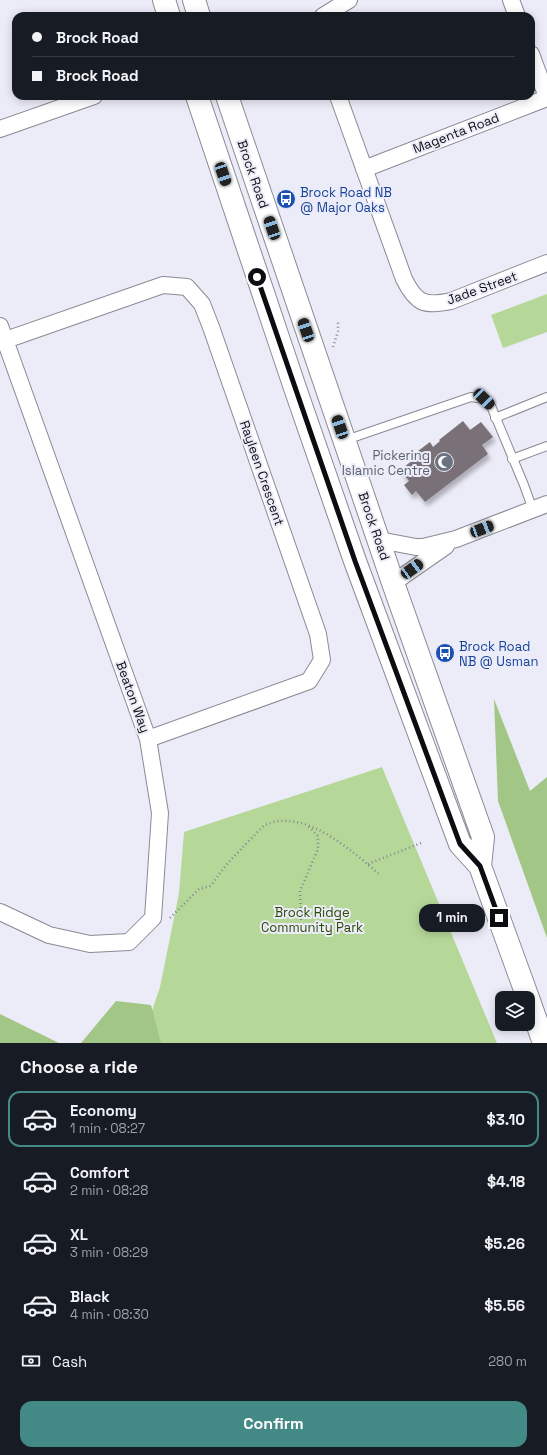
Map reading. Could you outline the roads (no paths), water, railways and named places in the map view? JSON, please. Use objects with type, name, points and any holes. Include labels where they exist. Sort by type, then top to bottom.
[{"type":"main road","points":[[164,0],[168,12]]},
{"type":"main road","points":[[194,0],[198,12]]},
{"type":"main road","name":"Brock Road","points":[[198,100],[355,561],[460,844],[480,866],[525,991]]},
{"type":"main road","name":"Brock Road","points":[[228,100],[393,583],[483,837],[480,866]]},
{"type":"main road","points":[[355,561],[378,576],[393,583]]},
{"type":"main road","name":"Brock Road","points":[[535,1018],[544,1043]]},
{"type":"street","points":[[330,12],[349,0]]},
{"type":"street","points":[[511,0],[516,12]]},
{"type":"street","points":[[535,65],[547,98]]},
{"type":"street","name":"Magenta Road","points":[[364,168],[547,98]]},
{"type":"street","points":[[0,129],[83,100]]},
{"type":"street","points":[[339,100],[364,168]]},
{"type":"street","name":"Jade Street","points":[[364,168],[404,279],[410,292],[417,300],[426,304],[451,301],[547,264]]},
{"type":"street","name":"Rayleen Crescent","points":[[2,336],[163,285],[187,287],[202,304],[211,326],[318,634],[322,660],[309,681],[148,739]]},
{"type":"street","name":"Beaton Way","points":[[0,912],[49,935],[90,944],[129,942],[153,918],[160,813],[148,739],[2,336]]},
{"type":"street","points":[[379,540],[416,547],[456,539],[540,507]]},
{"type":"street","points":[[393,583],[456,539]]},
{"type":"lane","points":[[345,440],[470,397],[484,399],[491,406],[512,460],[524,485],[540,507]]},
{"type":"lane","points":[[496,418],[547,397]]},
{"type":"lane","points":[[512,460],[547,446]]},
{"type":"place","name":"Brock Road NB @ Major Oaks","points":[[286,199]]},
{"type":"place","name":"Pickering Islamic Centre","points":[[444,462]]},
{"type":"place","name":"Brock Road NB @ Usman","points":[[445,653]]},
{"type":"park label","name":"Brock Ridge Community Park","points":[[312,920]]}]
